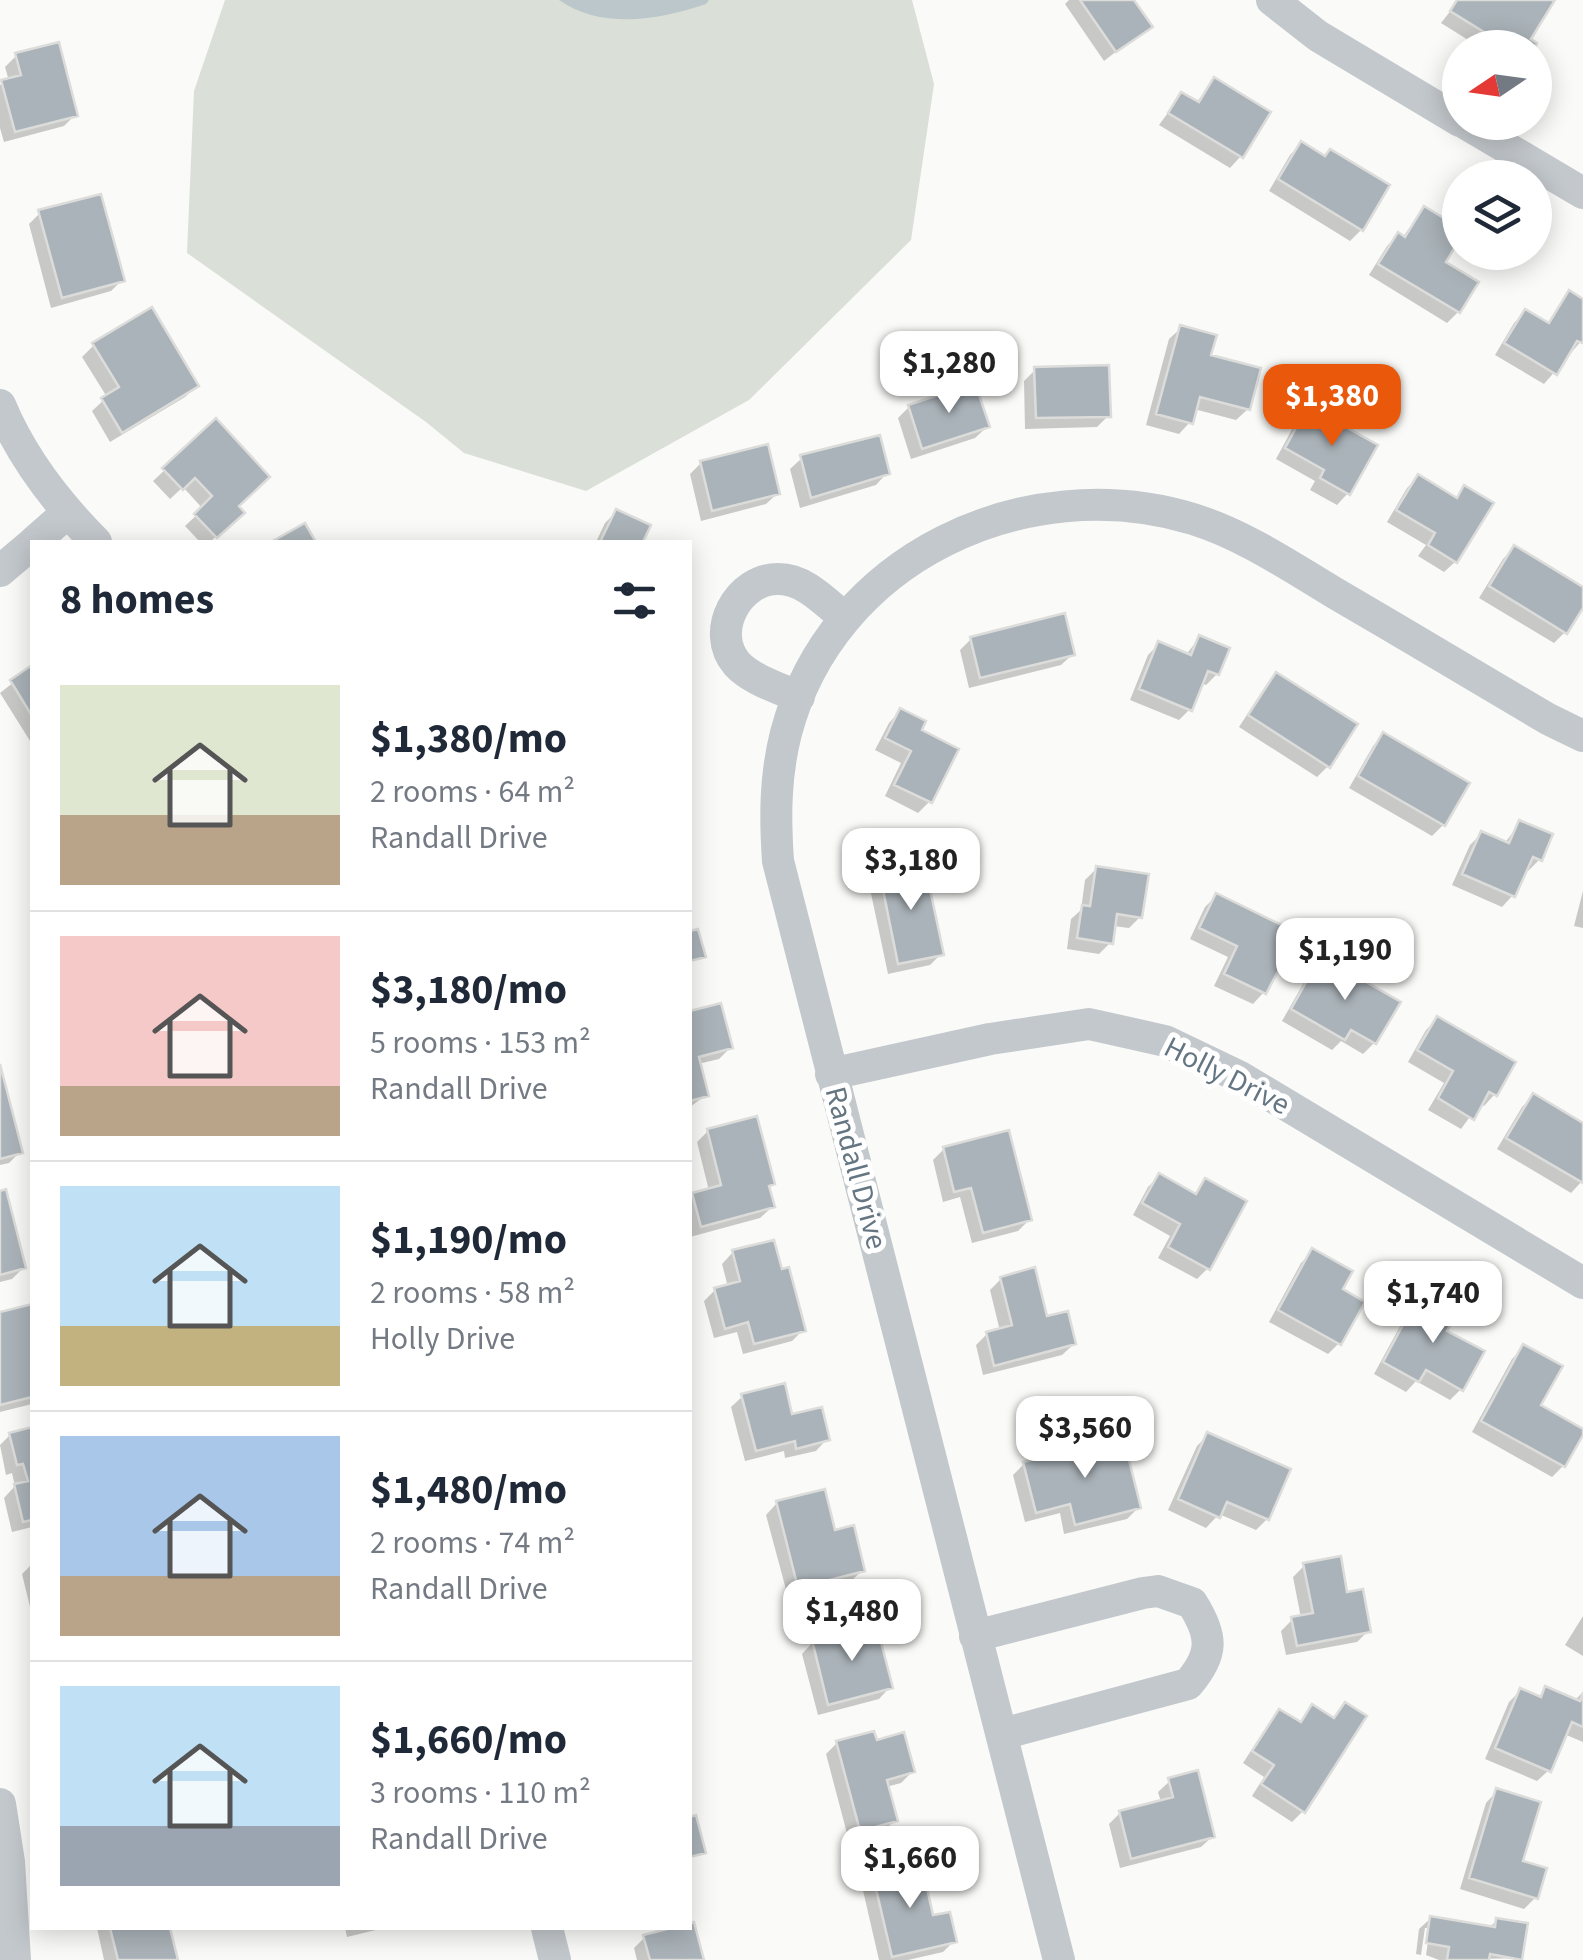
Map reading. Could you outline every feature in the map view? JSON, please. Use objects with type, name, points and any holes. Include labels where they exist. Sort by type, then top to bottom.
[{"type":"street","points":[[1272,0],[1318,36],[1442,110]]},
{"type":"street","points":[[1498,140],[1579,181]]},
{"type":"street","points":[[0,405],[24,453],[67,512],[94,540]]},
{"type":"street","name":"Randall Drive","points":[[1060,1960],[778,861],[775,819],[780,761],[798,697],[845,618],[863,597],[911,558],[967,528],[1062,505],[1156,510],[1222,528],[1583,736]]},
{"type":"street","points":[[36,540],[67,512]]},
{"type":"street","points":[[0,571],[30,546]]},
{"type":"street","points":[[798,697],[747,673],[734,660],[728,646],[731,609],[751,586],[780,579],[811,590],[845,618]]},
{"type":"street","name":"Holly Drive","points":[[831,1074],[990,1038],[1089,1024],[1165,1041],[1240,1076],[1583,1283]]},
{"type":"street","points":[[976,1636],[1158,1591],[1192,1602],[1207,1634],[1208,1652],[1188,1684],[1002,1734]]},
{"type":"street","points":[[0,1804],[9,1862],[15,1960]]},
{"type":"street","points":[[548,1930],[556,1960]]},
{"type":"shaded area","points":[[225,0],[912,0],[934,84],[911,240],[749,400],[586,491],[464,453],[187,253],[194,91]]},
{"type":"shaded area","points":[[559,0],[709,0],[650,18],[612,19],[594,16]]},
{"type":"building","points":[[1080,0],[1134,0],[1153,27],[1116,52]]},
{"type":"building","points":[[1457,0],[1555,0],[1537,30],[1481,30],[1450,11]]},
{"type":"building","points":[[59,42],[78,116],[15,132],[1,80],[21,75],[15,53]]},
{"type":"building","points":[[1214,77],[1271,112],[1243,158],[1168,113],[1181,92],[1199,102]]},
{"type":"building","points":[[1301,141],[1325,156],[1330,149],[1390,185],[1363,231],[1278,179]]},
{"type":"building","points":[[101,194],[125,281],[62,298],[38,210]]},
{"type":"building","points":[[1424,206],[1442,217],[1442,270],[1459,270],[1479,282],[1460,313],[1378,264],[1398,232],[1405,237]]},
{"type":"building","points":[[1569,290],[1583,299],[1583,343],[1577,341],[1557,375],[1504,343],[1525,309],[1549,323]]},
{"type":"building","points":[[152,307],[199,386],[122,433],[101,398],[119,387],[92,343]]},
{"type":"building","points":[[1180,325],[1217,335],[1211,355],[1261,368],[1250,410],[1200,397],[1193,424],[1156,414]]},
{"type":"building","points":[[1109,365],[1111,417],[1036,418],[1034,367]]},
{"type":"building","points":[[975,383],[990,427],[922,449],[908,405]]},
{"type":"building","points":[[1308,406],[1378,445],[1350,495],[1320,478],[1324,470],[1285,448]]},
{"type":"building","points":[[216,418],[270,477],[239,506],[245,513],[217,538],[194,514],[212,496],[195,478],[183,490],[162,468]]},
{"type":"building","points":[[880,435],[890,474],[811,498],[800,455]]},
{"type":"building","points":[[768,444],[780,494],[712,511],[700,461]]},
{"type":"building","points":[[1418,474],[1457,498],[1464,485],[1494,503],[1457,563],[1428,545],[1435,533],[1396,510]]},
{"type":"building","points":[[616,509],[651,525],[644,540],[601,540]]},
{"type":"building","points":[[305,523],[315,540],[275,540]]},
{"type":"building","points":[[1514,545],[1583,587],[1583,608],[1567,634],[1489,586]]},
{"type":"building","points":[[1065,613],[1075,655],[980,678],[970,637]]},
{"type":"building","points":[[1199,635],[1230,648],[1219,675],[1208,671],[1192,711],[1139,689],[1158,641],[1191,655]]},
{"type":"building","points":[[30,666],[30,713],[10,680]]},
{"type":"building","points":[[1276,672],[1358,724],[1330,768],[1248,715]]},
{"type":"building","points":[[900,708],[926,721],[922,730],[959,749],[932,803],[894,785],[911,751],[885,738]]},
{"type":"building","points":[[1383,732],[1470,783],[1445,826],[1358,776]]},
{"type":"building","points":[[1519,820],[1553,834],[1542,861],[1533,857],[1515,897],[1462,874],[1481,831],[1509,843]]},
{"type":"building","points":[[924,861],[944,955],[898,964],[879,870]]},
{"type":"building","points":[[1096,866],[1149,874],[1142,918],[1117,914],[1113,944],[1077,938],[1082,905],[1090,906]]},
{"type":"building","points":[[1216,893],[1298,933],[1266,994],[1224,974],[1237,946],[1199,928]]},
{"type":"building","points":[[698,929],[706,957],[692,960],[692,930]]},
{"type":"building","points":[[1321,956],[1401,1002],[1376,1044],[1351,1030],[1345,1040],[1291,1009]]},
{"type":"building","points":[[721,1003],[733,1048],[699,1057],[709,1096],[692,1100],[692,1010]]},
{"type":"building","points":[[1437,1016],[1516,1062],[1497,1096],[1489,1092],[1474,1120],[1438,1098],[1453,1071],[1417,1050]]},
{"type":"building","points":[[0,1064],[23,1153],[0,1159]]},
{"type":"building","points":[[1533,1093],[1583,1123],[1583,1183],[1506,1138]]},
{"type":"building","points":[[757,1116],[775,1184],[769,1186],[775,1207],[701,1227],[692,1193],[721,1185],[707,1129]]},
{"type":"building","points":[[1009,1130],[1032,1220],[983,1233],[971,1188],[954,1192],[943,1147]]},
{"type":"building","points":[[1159,1173],[1196,1194],[1205,1178],[1247,1201],[1210,1270],[1168,1247],[1180,1224],[1142,1203]]},
{"type":"building","points":[[6,1189],[26,1268],[0,1275],[0,1191]]},
{"type":"building","points":[[774,1240],[782,1269],[789,1267],[806,1331],[754,1344],[748,1322],[725,1329],[714,1288],[740,1281],[732,1250]]},
{"type":"building","points":[[1312,1248],[1353,1271],[1343,1289],[1365,1302],[1341,1345],[1278,1310]]},
{"type":"building","points":[[1035,1267],[1047,1316],[1068,1311],[1076,1344],[994,1366],[986,1332],[1012,1325],[1000,1277]]},
{"type":"building","points":[[1420,1293],[1457,1313],[1447,1331],[1485,1351],[1463,1391],[1426,1370],[1419,1382],[1383,1362]]},
{"type":"building","points":[[30,1304],[30,1398],[0,1405],[0,1312]]},
{"type":"building","points":[[1523,1344],[1563,1366],[1541,1405],[1583,1429],[1565,1467],[1481,1421]]},
{"type":"building","points":[[785,1383],[792,1414],[822,1407],[830,1440],[796,1449],[795,1441],[756,1451],[741,1394]]},
{"type":"building","points":[[30,1428],[30,1520],[23,1522],[14,1484],[28,1481],[23,1464],[17,1465],[9,1433]]},
{"type":"building","points":[[1207,1432],[1291,1469],[1269,1520],[1227,1502],[1220,1518],[1178,1499]]},
{"type":"building","points":[[1123,1436],[1141,1508],[1075,1525],[1070,1504],[1036,1513],[1023,1462]]},
{"type":"building","points":[[825,1489],[835,1530],[854,1525],[865,1571],[798,1588],[776,1501]]},
{"type":"building","points":[[1341,1556],[1347,1592],[1363,1589],[1371,1632],[1297,1646],[1291,1617],[1313,1613],[1303,1563]]},
{"type":"building","points":[[876,1623],[893,1688],[828,1705],[812,1640]]},
{"type":"building","points":[[1545,1686],[1580,1701],[1583,1693],[1583,1727],[1572,1722],[1551,1772],[1495,1748],[1520,1688],[1541,1697]]},
{"type":"building","points":[[1345,1702],[1367,1716],[1305,1813],[1261,1784],[1274,1765],[1252,1751],[1279,1709],[1301,1722],[1312,1704],[1334,1718]]},
{"type":"building","points":[[874,1731],[877,1740],[904,1732],[915,1772],[887,1780],[898,1821],[860,1831],[836,1741]]},
{"type":"building","points":[[1198,1770],[1215,1837],[1131,1859],[1119,1811],[1173,1797],[1168,1778]]},
{"type":"building","points":[[1496,1788],[1541,1802],[1523,1861],[1547,1868],[1538,1899],[1469,1878]]},
{"type":"building","points":[[696,1815],[706,1853],[692,1856],[692,1816]]},
{"type":"building","points":[[921,1861],[933,1915],[950,1912],[957,1942],[892,1957],[872,1872]]},
{"type":"building","points":[[1430,1916],[1495,1927],[1496,1918],[1528,1923],[1522,1960],[1490,1954],[1489,1960],[1447,1960],[1449,1947],[1426,1943]]},
{"type":"building","points":[[692,1922],[704,1960],[650,1960],[643,1935],[692,1930]]},
{"type":"building","points":[[110,1930],[170,1930],[178,1960],[118,1960]]}]
